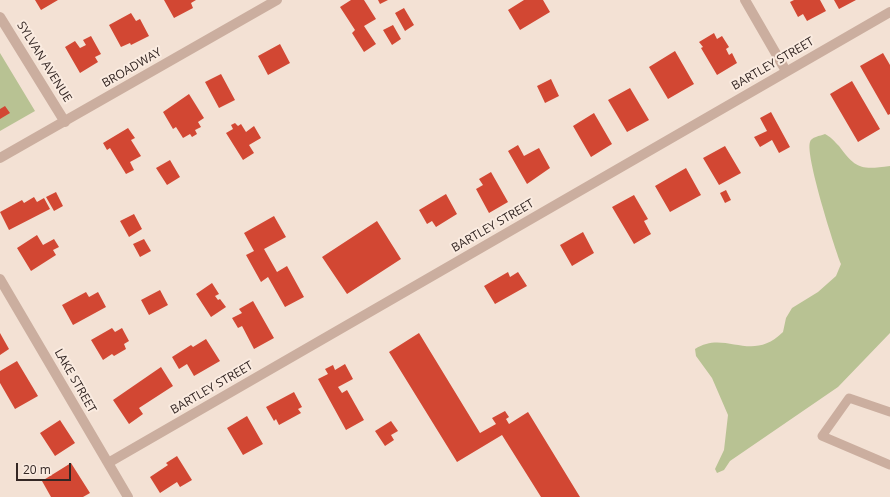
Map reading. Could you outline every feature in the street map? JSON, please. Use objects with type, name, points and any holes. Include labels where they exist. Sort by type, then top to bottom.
[{"type":"street","name":"BROADWAY","points":[[0,158],[277,0]]},
{"type":"street","points":[[745,0],[786,71]]},
{"type":"street","name":"BARTLEY STREET","points":[[108,463],[890,12]]},
{"type":"street","name":"SYLVAN AVENUE","points":[[0,17],[65,122]]},
{"type":"street","name":"LAKE STREET","points":[[0,278],[128,497]]},
{"type":"lane","points":[[890,412],[849,398],[822,436],[890,465]]},
{"type":"green space","points":[[0,53],[35,111],[0,131]]},
{"type":"green space","points":[[825,134],[839,146],[850,159],[860,166],[872,168],[890,166],[890,333],[838,387],[730,461],[724,470],[717,473],[715,469],[724,450],[728,415],[712,378],[696,356],[695,349],[706,344],[717,342],[749,346],[760,345],[771,341],[783,332],[786,318],[792,308],[818,292],[836,276],[841,264],[821,201],[810,150],[811,140]]},
{"type":"building","points":[[35,0],[58,0],[41,10]]},
{"type":"building","points":[[164,0],[196,0],[191,3],[193,8],[174,18]]},
{"type":"building","points":[[351,0],[364,0],[376,19],[364,26],[376,44],[364,52],[352,33],[355,30],[340,7]]},
{"type":"building","points":[[378,0],[388,0],[380,4]]},
{"type":"building","points":[[524,0],[543,0],[550,12],[520,30],[508,10]]},
{"type":"building","points":[[794,0],[820,0],[826,11],[807,21],[803,14],[798,17],[790,2]]},
{"type":"building","points":[[834,0],[856,0],[839,9]]},
{"type":"building","points":[[404,8],[414,25],[405,31],[395,13]]},
{"type":"building","points":[[131,13],[136,21],[140,19],[149,36],[131,45],[130,43],[121,47],[109,25]]},
{"type":"building","points":[[393,25],[401,39],[392,45],[383,30]]},
{"type":"building","points":[[714,33],[717,39],[722,36],[729,47],[726,49],[729,55],[732,53],[737,63],[717,75],[699,42]]},
{"type":"building","points":[[91,36],[101,54],[95,57],[98,62],[80,73],[65,47],[75,41],[80,48],[86,45],[83,40]]},
{"type":"building","points":[[280,44],[290,63],[268,75],[258,56]]},
{"type":"building","points":[[675,51],[694,84],[668,99],[649,67]]},
{"type":"building","points":[[883,53],[890,65],[890,114],[888,115],[860,66]]},
{"type":"building","points":[[221,74],[235,100],[219,108],[205,82]]},
{"type":"building","points":[[551,79],[559,96],[545,103],[537,86]]},
{"type":"building","points":[[852,81],[880,129],[858,142],[830,94]]},
{"type":"building","points":[[630,88],[649,120],[627,132],[608,100]]},
{"type":"building","points":[[189,94],[204,118],[198,122],[201,127],[195,130],[197,134],[192,137],[190,134],[183,138],[176,127],[173,129],[163,112]]},
{"type":"building","points":[[5,106],[10,113],[0,119],[0,109]]},
{"type":"building","points":[[771,112],[790,147],[779,153],[772,140],[760,147],[754,137],[767,131],[760,118]]},
{"type":"building","points":[[594,113],[612,144],[591,157],[573,126]]},
{"type":"building","points":[[235,123],[238,126],[241,124],[246,132],[254,126],[261,138],[249,145],[254,153],[243,160],[226,133],[233,129],[231,125]]},
{"type":"building","points":[[128,128],[135,138],[131,140],[141,156],[130,162],[134,170],[126,174],[110,148],[107,150],[103,143]]},
{"type":"building","points":[[518,145],[524,156],[539,148],[550,168],[527,184],[508,151]]},
{"type":"building","points":[[725,146],[741,173],[719,185],[703,158]]},
{"type":"building","points":[[170,160],[180,177],[167,185],[156,168]]},
{"type":"building","points":[[686,168],[701,195],[670,212],[655,186]]},
{"type":"building","points":[[491,172],[508,202],[489,213],[476,189],[483,185],[479,179]]},
{"type":"building","points":[[726,190],[731,200],[725,203],[720,193]]},
{"type":"building","points":[[56,192],[63,206],[54,211],[46,197]]},
{"type":"building","points":[[446,194],[457,214],[436,227],[432,221],[427,224],[419,210]]},
{"type":"building","points":[[634,195],[648,219],[644,221],[651,234],[634,244],[612,207]]},
{"type":"building","points":[[34,197],[37,202],[44,198],[50,209],[9,230],[0,212],[22,200],[24,203]]},
{"type":"building","points":[[134,214],[142,229],[129,237],[120,221]]},
{"type":"building","points":[[274,216],[286,237],[264,249],[277,272],[287,266],[304,297],[285,307],[268,277],[261,282],[246,255],[254,251],[244,233]]},
{"type":"building","points":[[377,221],[401,259],[347,294],[322,257]]},
{"type":"building","points":[[583,232],[594,253],[572,266],[560,245]]},
{"type":"building","points":[[37,235],[43,245],[54,239],[59,247],[53,250],[56,255],[31,271],[17,248]]},
{"type":"building","points":[[144,239],[151,251],[140,257],[133,244]]},
{"type":"building","points":[[508,272],[510,277],[518,272],[527,286],[495,304],[484,286]]},
{"type":"building","points":[[212,283],[219,294],[215,296],[218,300],[220,299],[226,307],[211,317],[196,294]]},
{"type":"building","points":[[160,290],[168,305],[149,315],[141,300]]},
{"type":"building","points":[[86,292],[89,297],[98,292],[106,307],[73,325],[62,305]]},
{"type":"building","points":[[253,301],[274,338],[254,349],[242,326],[238,328],[232,318],[242,313],[239,309]]},
{"type":"building","points":[[112,328],[115,332],[122,328],[129,341],[124,344],[126,349],[114,356],[112,354],[103,360],[91,340]]},
{"type":"building","points":[[0,333],[9,349],[0,355]]},
{"type":"building","points":[[419,333],[480,433],[496,424],[492,418],[505,411],[509,417],[506,419],[509,424],[528,412],[580,497],[541,497],[502,435],[457,462],[389,352]]},
{"type":"building","points":[[206,339],[220,361],[194,376],[187,364],[179,369],[172,357],[191,345],[193,347]]},
{"type":"building","points":[[17,361],[38,396],[15,409],[0,383],[0,371]]},
{"type":"building","points":[[345,364],[353,379],[338,387],[342,393],[347,390],[364,420],[346,430],[318,379],[328,374],[325,369],[333,365],[335,370]]},
{"type":"building","points":[[161,367],[173,386],[139,408],[143,414],[129,424],[113,400]]},
{"type":"building","points":[[294,392],[302,407],[298,409],[301,413],[279,425],[276,419],[274,421],[266,407]]},
{"type":"building","points":[[247,416],[263,444],[243,455],[227,428]]},
{"type":"building","points":[[60,420],[75,443],[55,456],[40,433]]},
{"type":"building","points":[[391,421],[398,431],[391,435],[394,440],[385,446],[375,431]]},
{"type":"building","points":[[177,456],[192,480],[180,487],[177,482],[160,493],[150,477],[168,465],[166,463]]},
{"type":"building","points":[[71,463],[90,493],[83,497],[51,497],[42,481]]}]
